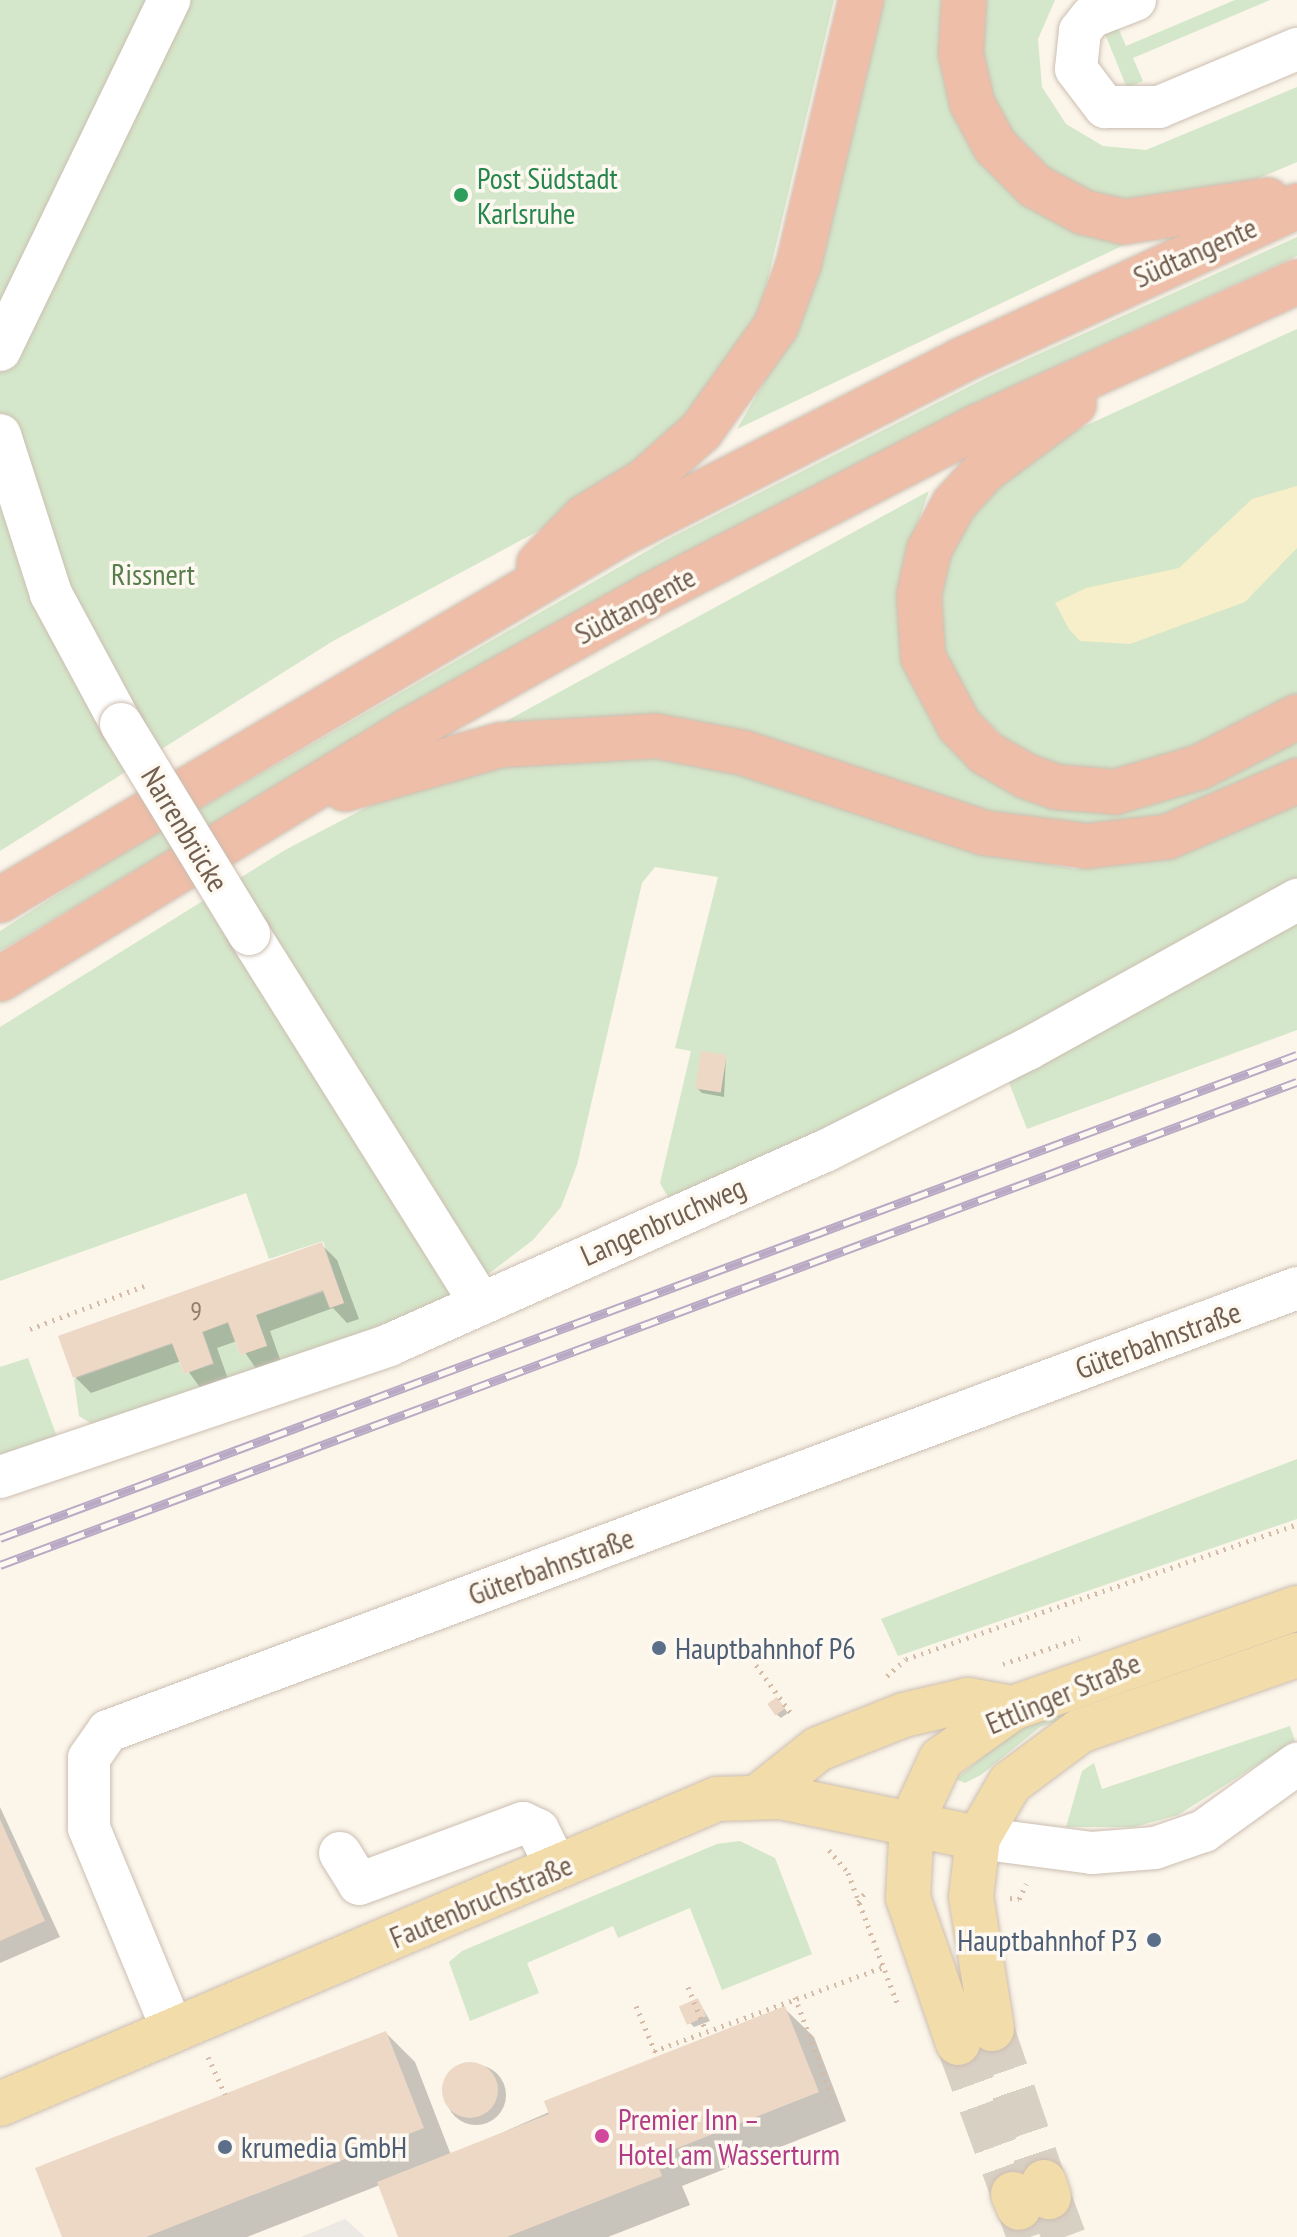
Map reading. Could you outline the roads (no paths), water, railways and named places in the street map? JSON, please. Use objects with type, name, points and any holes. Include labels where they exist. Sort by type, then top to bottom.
[{"type":"highway","points":[[497,603],[585,517],[646,480],[701,431],[776,326],[799,263],[861,0]]},
{"type":"highway","points":[[964,0],[961,54],[972,103],[1012,165],[1058,201],[1124,222],[1297,194]]},
{"type":"highway","name":"Südtangente","points":[[0,900],[497,603],[960,361],[1297,206]]},
{"type":"highway","name":"Südtangente","points":[[0,979],[651,595],[1112,364],[1297,282]]},
{"type":"highway","points":[[1112,364],[1064,415],[985,470],[941,526],[929,550],[918,623],[935,687],[986,753],[1026,776],[1092,792],[1158,782],[1297,717]]},
{"type":"highway","points":[[289,806],[501,745],[582,735],[656,736],[744,753],[917,814],[1057,845],[1167,837],[1297,781]]},
{"type":"main road","name":"Ettlinger Straße","points":[[1297,1608],[1013,1708],[941,1759],[912,1821],[908,1898],[975,2036],[971,1927],[978,1838],[1010,1783],[1051,1746],[1297,1655]]},
{"type":"main road","points":[[759,1796],[818,1749],[904,1715],[968,1700],[1013,1708]]},
{"type":"main road","name":"Fautenbruchstraße","points":[[0,2104],[717,1799],[759,1796],[912,1821],[978,1838]]},
{"type":"street","points":[[0,350],[169,0]]},
{"type":"street","points":[[1135,0],[1091,17],[1080,31],[1076,69],[1105,107],[1159,107],[1297,49]]},
{"type":"street","name":"Narrenbrücke","points":[[0,435],[51,594],[121,724],[480,1302]]},
{"type":"street","name":"Langenbruchweg","points":[[0,1477],[288,1383],[838,1144],[1297,900]]},
{"type":"street","name":"Güterbahnstraße","points":[[173,2031],[89,1828],[84,1794],[89,1758],[108,1731],[1297,1288]]},
{"type":"street","points":[[978,1838],[1092,1853],[1168,1845],[1204,1831],[1297,1764]]},
{"type":"street","points":[[340,1853],[359,1884],[523,1823],[538,1830],[557,1868]]},
{"type":"tunnel","points":[[992,2029],[1044,2182]]},
{"type":"tunnel","points":[[958,2043],[1013,2194]]},
{"type":"tunnel","points":[[1049,2197],[1064,2237]]},
{"type":"tunnel","points":[[1019,2208],[1029,2237]]},
{"type":"railway","points":[[0,1538],[1297,1055]]},
{"type":"railway","points":[[0,1565],[1297,1082]]},
{"type":"place","name":"Post Südstadt Karlsruhe","points":[[461,195]]},
{"type":"place","name":"Hauptbahnhof P6","points":[[659,1648]]},
{"type":"place","name":"Hauptbahnhof P3","points":[[1154,1940]]},
{"type":"place","name":"Premier Inn – Hotel am Wasserturm","points":[[602,2136]]},
{"type":"place","name":"krumedia GmbH","points":[[225,2147]]},
{"type":"park label","name":"Rissnert","points":[[153,574]]}]
